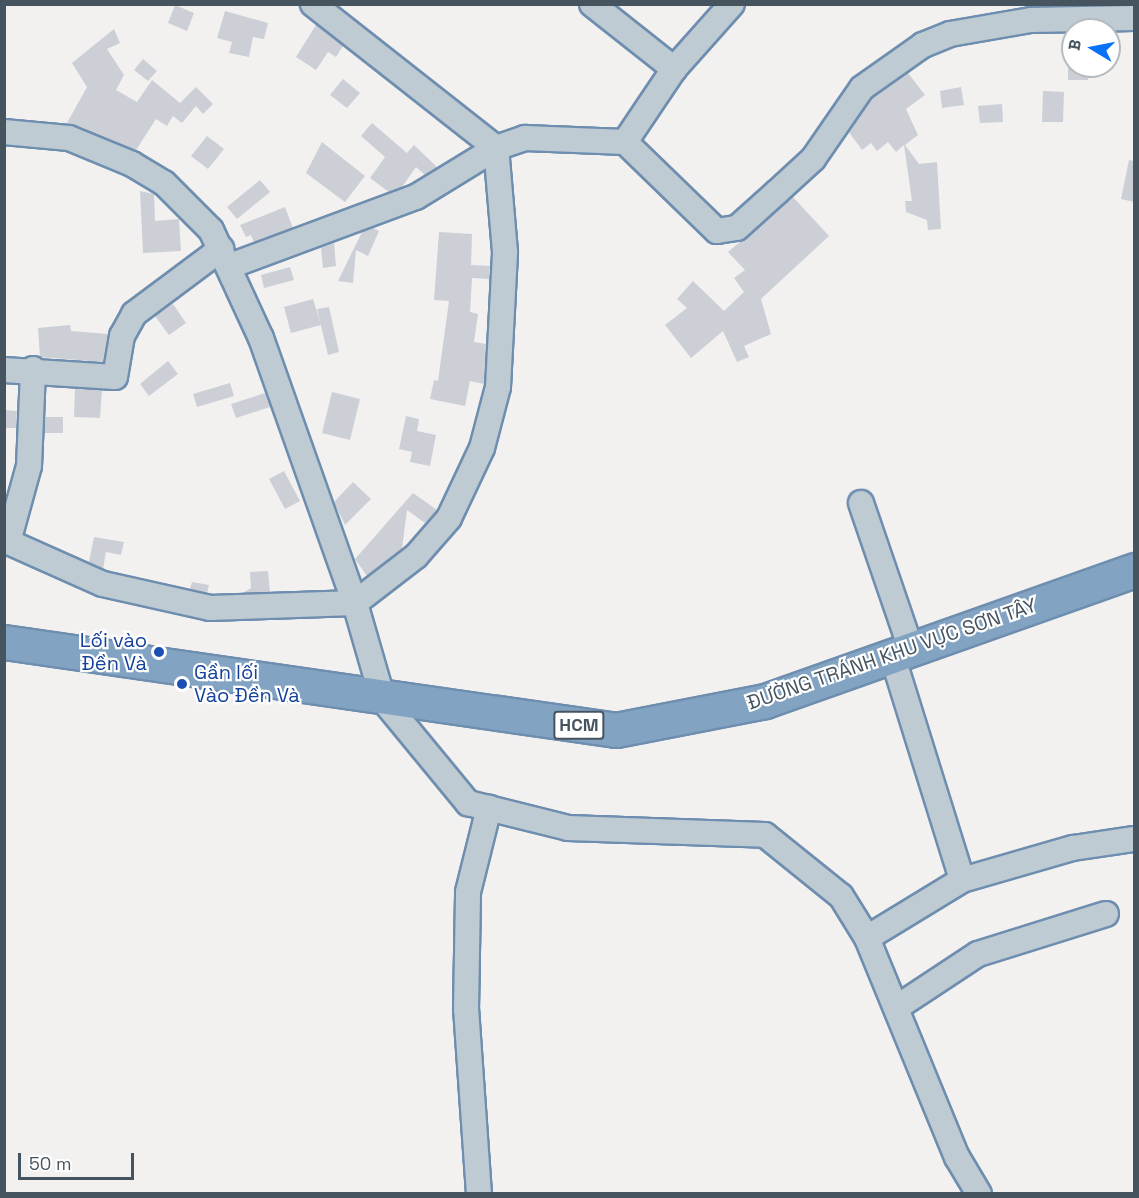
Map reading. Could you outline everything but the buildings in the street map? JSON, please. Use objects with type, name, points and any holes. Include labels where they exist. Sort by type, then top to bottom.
[{"type":"highway","name":"ĐƯỜNG TRÁNH KHU VỰC SƠN TÂY","points":[[4,642],[383,700],[616,730],[765,701],[903,655],[1134,570]]},
{"type":"street","points":[[33,369],[29,466],[6,541],[103,584],[210,608],[355,603],[416,556],[449,518],[482,448],[498,387],[505,252],[496,148],[313,4]]},
{"type":"street","points":[[592,4],[674,69]]},
{"type":"street","points":[[625,142],[674,69],[732,4]]},
{"type":"street","points":[[4,370],[33,369],[115,377],[122,336],[134,315],[225,257],[416,197],[496,148],[548,136],[625,142],[708,227],[726,231],[737,228],[813,159],[862,88],[923,45],[950,34],[1031,20],[1134,18]]},
{"type":"street","points":[[4,132],[69,138],[132,164],[192,208],[225,257],[355,603],[383,700],[468,803],[568,828],[765,835],[841,896],[867,938],[957,1157],[980,1194]]},
{"type":"street","points":[[861,503],[962,880]]},
{"type":"street","points":[[479,1194],[466,1010],[468,892],[489,808]]},
{"type":"street","points":[[867,938],[962,880],[1073,848],[1134,839]]},
{"type":"street","points":[[896,1008],[978,954],[1106,914]]},
{"type":"place","name":"Lối vào Đền Và","points":[[159,652]]},
{"type":"place","name":"Gần lối Vào Đền Và","points":[[182,684]]}]
